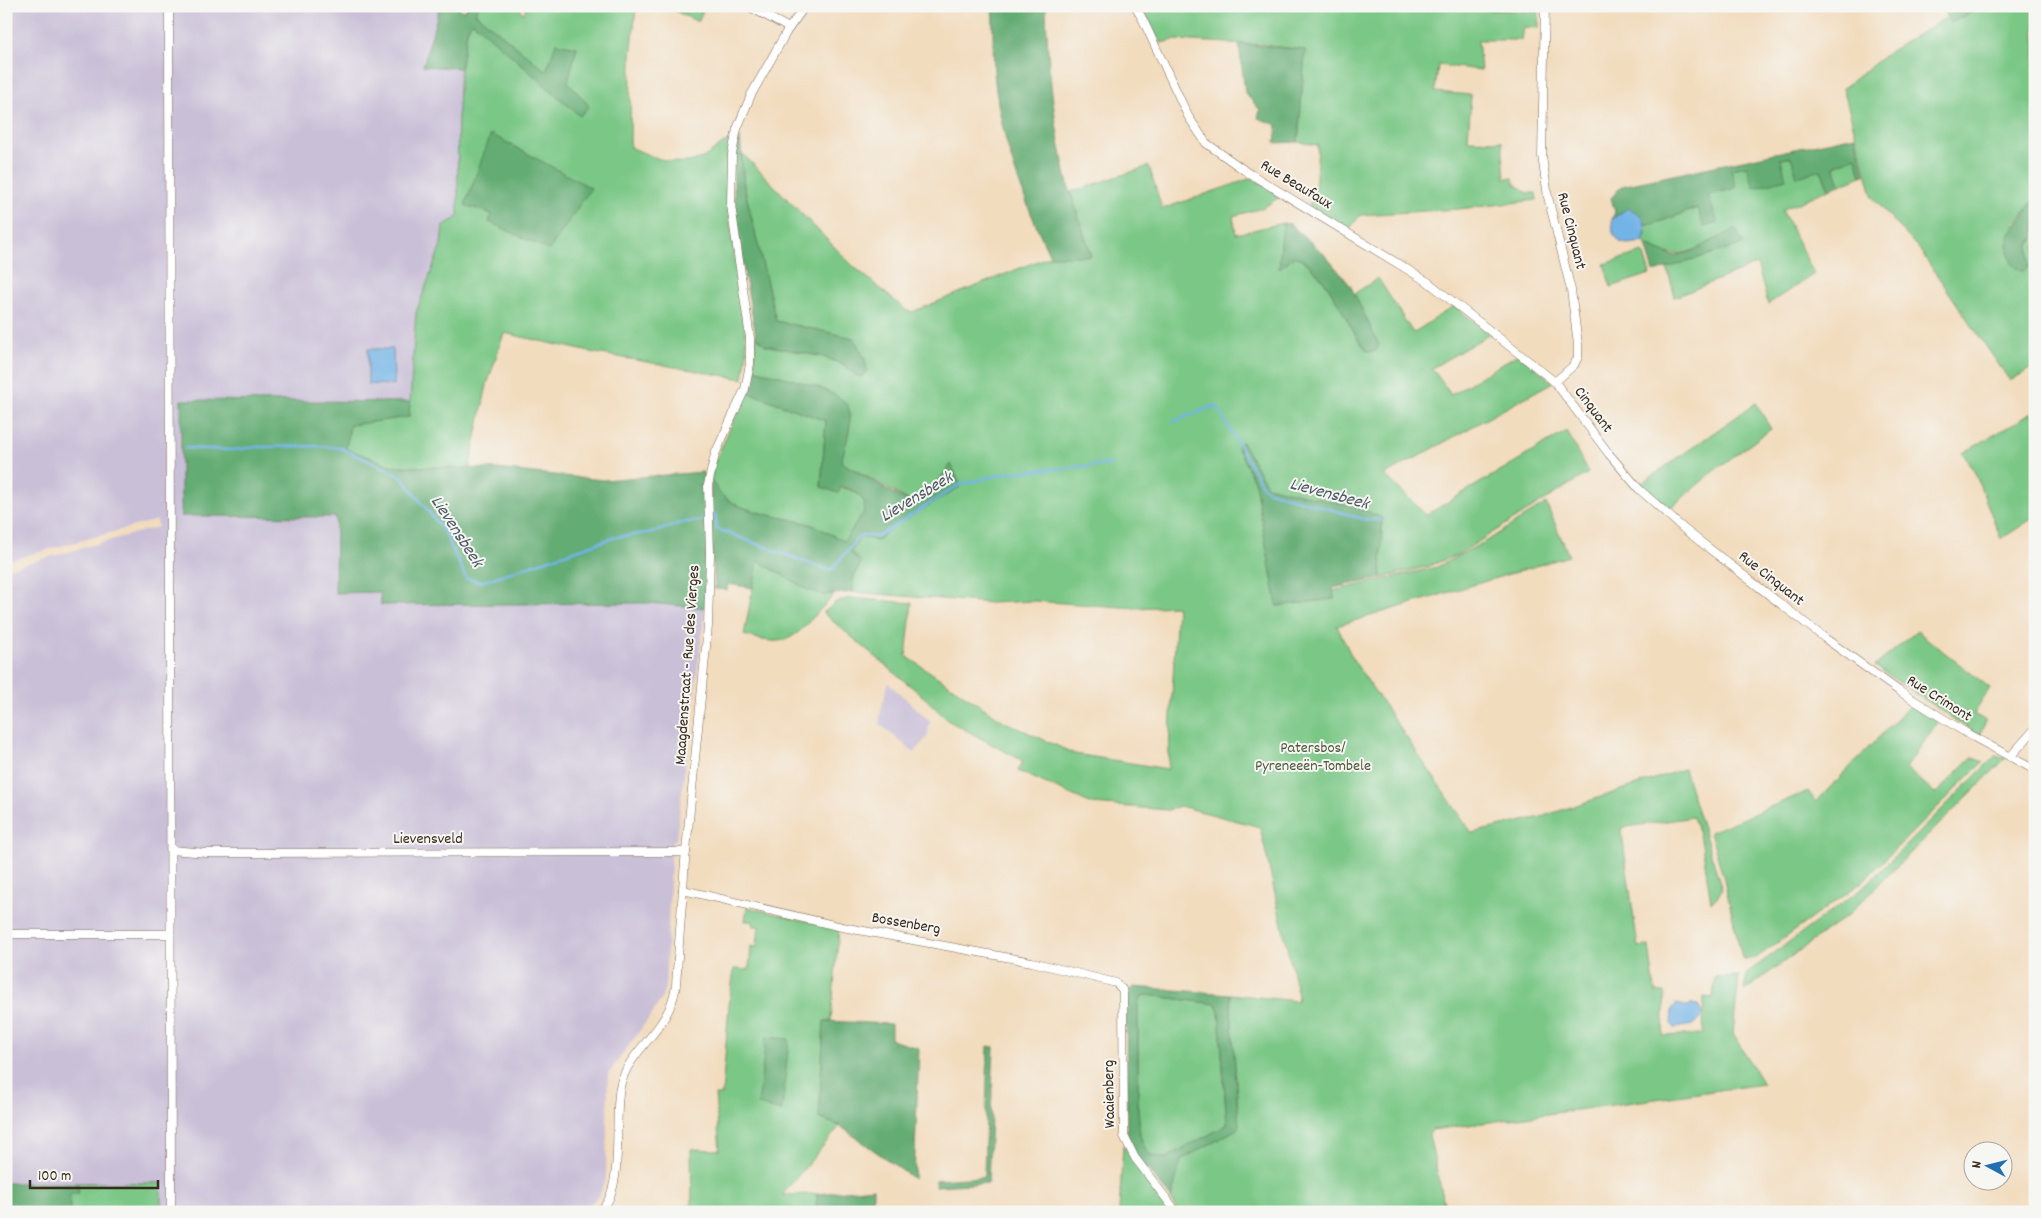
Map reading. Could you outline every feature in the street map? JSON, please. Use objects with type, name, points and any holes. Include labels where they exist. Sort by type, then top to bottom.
[{"type":"street","points":[[169,6],[171,1212]]},
{"type":"street","points":[[748,6],[790,28]]},
{"type":"street","name":"Maagdenstraat - Rue des Vierges","points":[[599,1212],[607,1204],[615,1180],[616,1113],[622,1078],[637,1053],[659,1028],[675,996],[686,852],[708,626],[710,574],[709,474],[719,442],[745,389],[750,364],[750,338],[732,205],[732,154],[737,129],[751,95],[805,6]]},
{"type":"street","name":"Rue Beaufaux","points":[[1135,6],[1148,29],[1188,116],[1206,143],[1244,170],[1428,282],[1555,382]]},
{"type":"street","name":"Rue Cinquant","points":[[1545,6],[1542,156],[1548,198],[1571,290],[1578,344],[1578,357],[1574,365],[1555,382]]},
{"type":"street","name":"Cinquant","points":[[1555,382],[1609,454]]},
{"type":"street","name":"Rue Cinquant","points":[[1609,454],[1659,508],[1856,661]]},
{"type":"street","name":"Rue Crimont","points":[[1856,661],[1948,722],[2035,770]]},
{"type":"street","points":[[2010,757],[2035,729]]},
{"type":"street","name":"Lievensveld","points":[[171,850],[207,854],[686,852]]},
{"type":"street","name":"Bossenberg","points":[[683,890],[842,926],[1075,971],[1110,980],[1122,989]]},
{"type":"street","points":[[6,934],[170,934]]},
{"type":"street","name":"Waaienberg","points":[[1122,989],[1124,1136],[1135,1158],[1172,1206],[1174,1212]]},
{"type":"shaded area","points":[[6,6],[440,6],[424,65],[460,68],[458,218],[443,226],[441,245],[416,313],[410,402],[182,401],[181,516],[336,517],[335,593],[380,592],[381,605],[647,603],[705,608],[676,839],[672,843],[665,987],[662,998],[654,1011],[608,1074],[606,1179],[599,1196],[583,1210],[161,1212],[161,1183],[6,1183],[6,569],[158,527],[157,520],[6,561]]},
{"type":"shaded area","points":[[888,683],[930,721],[927,737],[914,753],[880,724],[880,714]]},
{"type":"green space","points":[[440,6],[452,6],[465,11],[468,6],[478,6],[475,13],[546,71],[556,43],[577,47],[568,82],[589,106],[580,116],[473,22],[468,27],[460,68],[423,66]]},
{"type":"green space","points":[[478,6],[518,6],[523,14],[527,6],[636,8],[631,57],[630,147],[668,161],[686,162],[706,156],[729,140],[726,192],[747,351],[743,379],[590,352],[504,333],[487,385],[469,469],[393,466],[346,449],[350,425],[409,416],[416,313],[441,245],[443,226],[458,217],[459,83],[466,34],[473,21],[580,116],[546,71],[475,13]],"holes":[[[591,188],[489,222],[492,214],[465,205]]]},
{"type":"green space","points":[[665,6],[705,6],[698,22]]},
{"type":"green space","points":[[992,6],[1046,6],[1051,87],[1060,147],[1069,189],[1091,256],[1050,256],[1024,196],[1004,133],[996,90]]},
{"type":"green space","points":[[1141,6],[1475,6],[1475,9],[1539,12],[1539,28],[1523,27],[1521,40],[1478,40],[1481,70],[1438,65],[1435,92],[1471,95],[1468,140],[1502,141],[1505,178],[1513,178],[1514,183],[1527,193],[1536,193],[1537,200],[1459,209],[1360,215],[1349,230],[1309,206],[1315,192],[1318,145],[1298,142],[1305,50],[1264,45],[1174,40],[1160,43]]},
{"type":"green space","points":[[1941,6],[1982,6],[1951,23]]},
{"type":"green space","points":[[1982,6],[2031,6],[2035,13],[2035,199],[2015,224],[2029,254],[2029,245],[2035,236],[2035,366],[2010,381],[1919,249],[1873,198],[1843,88],[1892,50],[1947,17],[1951,23]]},
{"type":"green space","points":[[1239,44],[1305,50],[1298,142],[1275,143],[1277,125],[1258,118],[1260,110],[1245,93]]},
{"type":"green space","points":[[491,134],[591,188],[549,250],[489,222],[492,214],[465,205]]},
{"type":"green space","points":[[1855,136],[1865,175],[1861,176],[1856,157],[1834,165],[1840,185],[1829,189],[1821,170],[1797,177],[1791,157],[1781,159],[1786,179],[1754,188],[1747,166],[1731,169],[1736,188],[1708,195],[1718,223],[1704,227],[1697,208],[1653,224],[1645,224],[1640,215],[1622,212],[1612,219],[1615,212],[1611,198],[1622,186]]},
{"type":"green space","points":[[740,137],[744,186],[776,321],[854,338],[865,359],[867,370],[863,377],[856,375],[844,365],[824,357],[765,345],[756,336],[738,234],[735,206],[735,155]]},
{"type":"green space","name":"Patersbos/ Pyreneeën-Tombele","points":[[743,154],[852,265],[907,311],[912,312],[1050,256],[1091,255],[1071,192],[1149,166],[1162,209],[1252,178],[1281,196],[1263,208],[1233,216],[1236,234],[1283,223],[1279,268],[1295,256],[1316,272],[1332,294],[1359,341],[1372,330],[1354,294],[1378,278],[1413,333],[1454,306],[1490,334],[1432,368],[1451,395],[1518,354],[1553,382],[1385,475],[1426,515],[1567,431],[1588,473],[1457,555],[1429,566],[1381,578],[1382,518],[1267,486],[1241,442],[1237,446],[1255,483],[1277,606],[1334,599],[1333,591],[1437,567],[1490,539],[1546,503],[1569,556],[1337,626],[1354,661],[1472,833],[1541,817],[1684,769],[1722,889],[1717,898],[1711,902],[1702,844],[1693,817],[1621,828],[1638,947],[1649,946],[1655,992],[1665,992],[1663,1036],[1703,1034],[1704,997],[1713,998],[1715,977],[1739,976],[1733,1034],[1763,1084],[1432,1130],[1429,1135],[1446,1212],[1178,1212],[1171,1198],[1181,1160],[1239,1127],[1230,994],[1297,1001],[1298,996],[1260,827],[1180,806],[1168,810],[1092,804],[1018,771],[1023,761],[947,720],[925,698],[823,613],[836,602],[850,598],[912,603],[906,656],[1005,722],[1075,754],[1168,769],[1177,606],[1136,608],[1034,601],[991,603],[853,592],[853,579],[860,560],[851,552],[861,536],[876,541],[893,527],[960,486],[951,465],[930,492],[912,502],[841,462],[850,425],[821,388],[754,369],[756,336],[765,345],[824,357],[844,365],[856,375],[863,377],[854,338],[776,321],[744,186],[741,162]]},
{"type":"green space","points":[[1792,157],[1821,170],[1829,189],[1782,210],[1814,274],[1768,304],[1757,264],[1675,297],[1667,268],[1743,244],[1736,230],[1690,251],[1678,254],[1667,253],[1655,250],[1643,242],[1646,233],[1645,224],[1653,224],[1698,208],[1708,195],[1736,188],[1731,169],[1747,166],[1755,188],[1781,159]]},
{"type":"green space","points":[[1856,157],[1861,176],[1840,185],[1834,166]]},
{"type":"green space","points":[[2035,199],[2035,236],[2029,245],[2029,267],[2024,271],[2015,267],[2012,263],[2008,237]]},
{"type":"green space","points":[[1283,223],[1290,224],[1324,254],[1350,285],[1379,345],[1375,352],[1367,351],[1328,286],[1308,264],[1295,256],[1279,269]]},
{"type":"green space","points":[[1736,229],[1743,244],[1654,272],[1646,245],[1673,256],[1688,253]]},
{"type":"green space","points":[[1643,252],[1650,274],[1611,287],[1604,264]]},
{"type":"green space","points":[[754,369],[822,389],[845,402],[849,409],[850,422],[841,462],[894,494],[912,502],[930,492],[951,464],[961,486],[893,527],[876,541],[861,536],[851,552],[861,563],[853,578],[853,592],[823,595],[810,591],[758,561],[753,588],[728,584],[727,590],[715,589],[710,526],[711,481],[729,501],[741,507],[809,524],[844,541],[864,512],[865,503],[855,492],[841,487],[838,493],[821,487],[826,421],[747,392]]},
{"type":"green space","points":[[747,392],[826,421],[821,487],[851,490],[861,497],[865,503],[864,512],[844,542],[810,524],[741,507],[719,493],[711,481],[715,461]]},
{"type":"green space","points":[[181,400],[410,402],[409,417],[350,425],[346,449],[393,466],[496,469],[603,480],[703,472],[708,527],[705,608],[647,603],[381,605],[380,592],[335,593],[336,517],[181,516]]},
{"type":"green space","points":[[1756,403],[1771,429],[1715,470],[1668,510],[1639,485]]},
{"type":"green space","points":[[2032,413],[2035,418],[2035,517],[2001,539],[1975,473],[1963,453]]},
{"type":"green space","points":[[1242,442],[1267,486],[1362,509],[1382,518],[1381,578],[1333,588],[1334,599],[1277,606],[1255,483],[1237,446]]},
{"type":"green space","points":[[758,560],[823,595],[834,594],[807,624],[792,637],[784,640],[767,641],[744,635]]},
{"type":"green space","points":[[1917,631],[1990,688],[1974,714],[1986,721],[1979,736],[1875,666]]},
{"type":"green space","points":[[1912,703],[1939,720],[1906,768],[1935,794],[1972,757],[1983,762],[1862,882],[1756,958],[1744,960],[1723,875],[1710,832],[1808,791],[1816,802]]},
{"type":"green space","points":[[1996,755],[2006,758],[1849,914],[1744,991],[1747,973],[1864,887]]},
{"type":"green space","points":[[747,907],[839,929],[831,1021],[824,1021],[819,1118],[840,1126],[782,1195],[817,1194],[816,1212],[659,1212],[692,1205],[691,1149],[720,1150],[715,1095],[722,1095],[729,1005],[734,969],[749,970],[751,946],[757,947],[759,926],[753,926],[753,921],[745,921]]},
{"type":"green space","points":[[1133,987],[1230,994],[1239,1128],[1181,1160],[1171,1198],[1134,1153],[1127,1135],[1126,994]],"holes":[[[1147,995],[1216,1004],[1219,1011],[1227,1125],[1166,1158],[1152,1156],[1145,1148],[1140,1136],[1138,1108],[1138,1003],[1141,997]]]},
{"type":"green space","points":[[1147,995],[1216,1004],[1219,1011],[1227,1125],[1166,1158],[1152,1156],[1145,1148],[1140,1136],[1138,1108],[1138,1003],[1141,997]]},
{"type":"green space","points":[[824,1021],[891,1024],[891,1040],[919,1048],[914,1179],[840,1126],[819,1118]]},
{"type":"green space","points":[[766,1037],[789,1039],[782,1111],[758,1105]]},
{"type":"green space","points":[[988,1046],[994,1047],[988,1183],[935,1186],[936,1180],[984,1177]]},
{"type":"green space","points":[[1123,1145],[1168,1206],[1171,1212],[1119,1212]]},
{"type":"green space","points":[[6,1183],[78,1183],[78,1194],[70,1194],[70,1211],[6,1212]]},
{"type":"green space","points":[[78,1183],[161,1183],[161,1212],[61,1212],[70,1193],[78,1194]]},
{"type":"green space","points":[[873,1188],[873,1212],[816,1212],[817,1194]]},
{"type":"water","points":[[1628,208],[1638,214],[1644,222],[1645,236],[1643,242],[1627,244],[1620,242],[1613,233],[1612,219]]},
{"type":"water","points":[[368,349],[393,349],[394,385],[368,384]]},
{"type":"water","points":[[1676,1004],[1690,1007],[1691,1004],[1698,1005],[1702,1012],[1701,1019],[1693,1025],[1675,1028],[1671,1024],[1672,1009]]},
{"type":"waterway","name":"Lievensbeek","points":[[1173,422],[1216,405],[1263,487],[1269,491],[1363,519],[1380,520]]},
{"type":"waterway","name":"Lievensbeek","points":[[185,448],[232,450],[257,447],[320,446],[341,448],[401,476],[445,533],[466,578],[481,582],[616,537],[655,532],[680,523],[704,520],[705,513]]},
{"type":"waterway","name":"Lievensbeek","points":[[711,512],[715,514],[717,529],[827,570],[832,569],[861,535],[875,537],[880,535],[959,485],[1007,473],[1112,464]]}]
